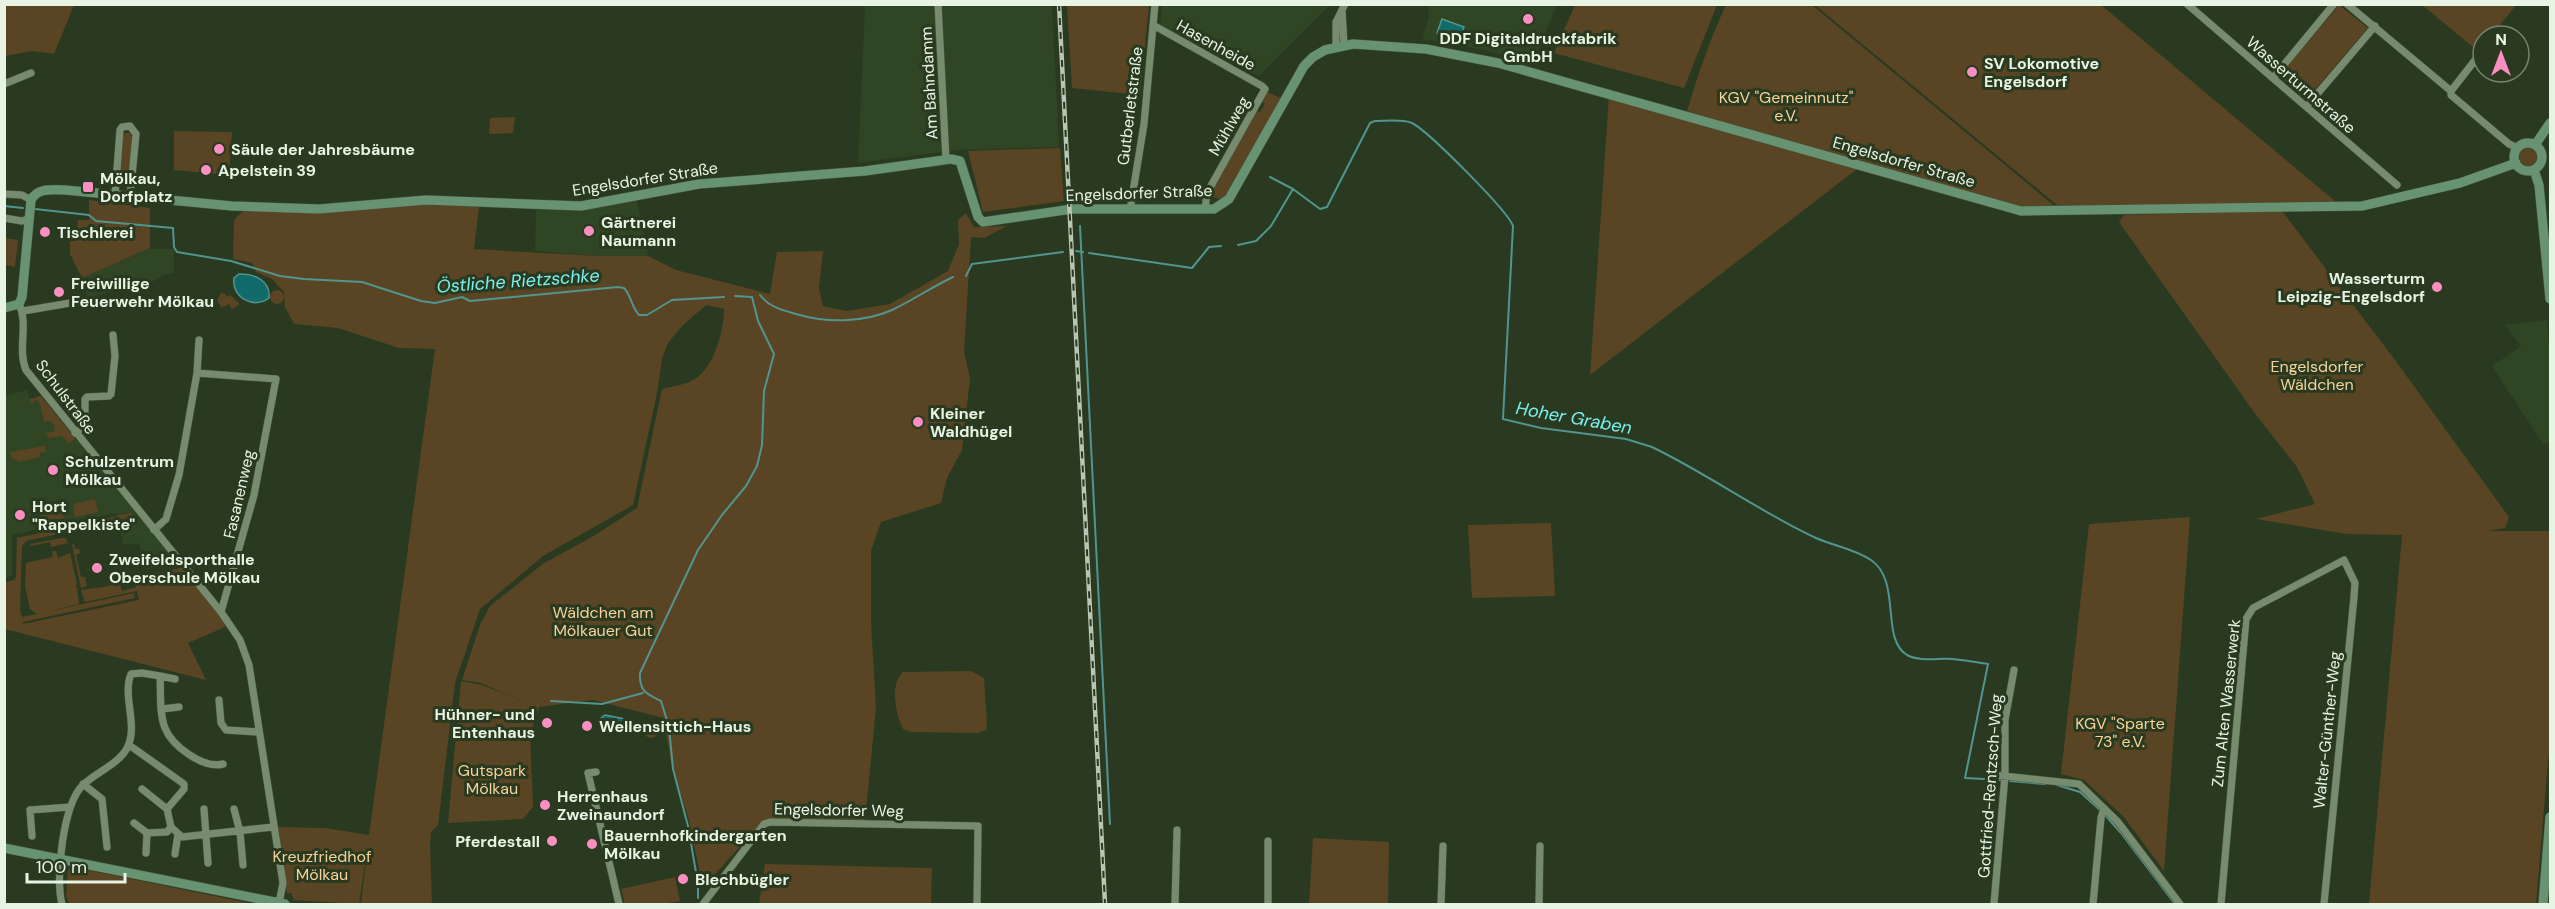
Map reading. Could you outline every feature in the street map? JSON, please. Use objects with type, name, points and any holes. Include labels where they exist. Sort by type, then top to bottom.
[{"type":"main road","name":"Engelsdorfer Straße","points":[[29,209],[38,192],[44,190],[232,206],[319,209],[426,200],[581,206],[699,184],[865,171],[946,160],[960,162],[978,217],[983,222],[1072,209],[1214,209],[1228,199],[1304,66],[1320,52],[1340,45],[1426,48],[1498,63],[2021,211],[2362,206],[2460,183],[2516,164]]},
{"type":"main road","points":[[2535,145],[2550,123]]},
{"type":"main road","points":[[2527,144],[2535,145],[2546,154],[2534,170],[2525,171],[2516,164],[2514,156],[2518,148],[2527,144]]},
{"type":"main road","points":[[2534,170],[2539,185],[2550,299]]},
{"type":"main road","points":[[4,308],[21,308],[29,209]]},
{"type":"main road","points":[[2543,904],[2550,818]]},
{"type":"main road","points":[[4,849],[282,904]]},
{"type":"street","name":"Am Bahndamm","points":[[938,4],[946,160]]},
{"type":"street","name":"Gutberletstraße","points":[[1130,210],[1143,137],[1155,4]]},
{"type":"street","name":"Wasserturmstraße","points":[[2187,4],[2397,185]]},
{"type":"street","points":[[2273,78],[2334,4]]},
{"type":"street","points":[[2347,4],[2451,91],[2451,95],[2509,144],[2518,148]]},
{"type":"street","points":[[1340,45],[1343,7]]},
{"type":"street","name":"Hasenheide","points":[[1153,25],[1265,89]]},
{"type":"street","points":[[2307,106],[2375,26]]},
{"type":"street","points":[[2451,91],[2471,65]]},
{"type":"street","points":[[4,84],[31,73]]},
{"type":"street","name":"Mühlweg","points":[[1205,209],[1207,193],[1265,89]]},
{"type":"street","points":[[114,195],[120,130],[122,127],[130,126],[136,134],[130,197]]},
{"type":"street","points":[[4,194],[22,195],[29,209],[22,221],[4,218]]},
{"type":"street","points":[[21,308],[82,301]]},
{"type":"street","name":"Schulstraße","points":[[21,308],[23,360],[26,370],[221,612],[240,640],[247,657],[283,883],[282,904]]},
{"type":"street","points":[[75,433],[84,426],[85,399],[111,394],[115,356],[114,335]]},
{"type":"street","points":[[154,530],[166,519],[173,495],[197,373],[199,340]]},
{"type":"street","name":"Fasanenweg","points":[[197,373],[276,380],[254,495],[221,612]]},
{"type":"street","name":"Zum Alten Wasserwerk","points":[[2221,904],[2246,619],[2253,609],[2344,560]]},
{"type":"street","name":"Walter-Günther-Weg","points":[[2324,904],[2355,583],[2344,560]]},
{"type":"street","name":"Gottfried-Rentzsch-Weg","points":[[1994,904],[2005,776],[2005,720],[2014,670]]},
{"type":"street","points":[[62,904],[59,888],[61,860],[70,807],[83,784],[122,756],[129,745],[131,729],[129,678],[132,673],[175,679]]},
{"type":"street","points":[[160,676],[162,709],[167,731],[180,746],[201,761],[210,765],[223,764]]},
{"type":"street","points":[[219,700],[221,723],[226,730],[258,732]]},
{"type":"street","points":[[162,709],[179,707]]},
{"type":"street","points":[[129,745],[184,784],[184,789],[167,809]]},
{"type":"street","points":[[596,772],[588,774],[619,904]]},
{"type":"street","points":[[1995,775],[2079,784],[2118,822],[2180,904]]},
{"type":"street","points":[[83,784],[102,800],[107,847]]},
{"type":"street","points":[[142,789],[167,809],[171,827],[177,834],[184,837],[273,827]]},
{"type":"street","points":[[32,836],[30,810],[70,807]]},
{"type":"street","points":[[2093,904],[2101,818],[2104,808]]},
{"type":"street","points":[[204,809],[208,863]]},
{"type":"street","points":[[234,809],[240,832],[243,865]]},
{"type":"street","name":"Engelsdorfer Weg","points":[[704,904],[768,822],[978,826],[977,904]]},
{"type":"street","points":[[134,823],[147,833],[166,832],[171,827]]},
{"type":"street","points":[[1175,904],[1177,830]]},
{"type":"street","points":[[146,853],[147,833]]},
{"type":"street","points":[[175,854],[177,834]]},
{"type":"street","points":[[1268,841],[1268,904]]},
{"type":"street","points":[[1441,904],[1443,846]]},
{"type":"street","points":[[1539,904],[1540,846]]},
{"type":"shaded area","points":[[865,5],[1052,5],[1059,147],[957,150],[858,163]]},
{"type":"shaded area","points":[[1162,5],[1330,5],[1259,76],[1160,25]]},
{"type":"shaded area","points":[[1428,5],[1557,5],[1533,64],[1490,51],[1422,39],[1429,18]]},
{"type":"shaded area","name":"Gärtnerei Naumann","points":[[637,200],[648,256],[598,256],[535,251],[536,210],[584,210]]},
{"type":"shaded area","points":[[148,249],[174,249],[174,273],[166,274],[154,281],[87,298],[82,278]]},
{"type":"shaded area","points":[[2547,320],[2550,359],[2550,442],[2543,444],[2492,366],[2521,346],[2505,325]]},
{"type":"shaded area","name":"Schulzentrum Mölkau","points":[[27,390],[30,399],[41,396],[172,555],[168,566],[145,569],[139,543],[123,545],[116,513],[12,535],[12,575],[5,578],[5,396]]},
{"type":"green space","points":[[5,4],[74,5],[54,54],[32,51],[5,56]]},
{"type":"green space","points":[[1575,4],[1717,5],[1684,88],[1554,53]]},
{"type":"green space","points":[[1067,5],[1149,5],[1140,95],[1072,88]]},
{"type":"green space","name":"KGV \"Gemeinnutz\" e.V.","points":[[1726,5],[1812,5],[2057,208],[2025,208],[2000,202],[1866,162],[1590,375],[1609,96],[1688,119],[1691,112],[1687,111],[1700,71]]},
{"type":"green space","points":[[1815,5],[2101,5],[2336,202],[2057,205]]},
{"type":"green space","points":[[2339,5],[2368,28],[2306,100],[2279,76]]},
{"type":"green space","points":[[2422,5],[2516,5],[2501,24],[2471,24],[2471,45]]},
{"type":"green space","points":[[1267,92],[1281,98],[1225,196],[1222,199],[1213,197],[1211,193],[1256,111],[1260,112],[1265,104],[1262,102]]},
{"type":"green space","points":[[515,117],[513,133],[489,134],[490,118]]},
{"type":"green space","points":[[174,131],[232,132],[229,173],[174,170]]},
{"type":"green space","points":[[125,133],[130,133],[132,138],[127,183],[122,186],[118,182]]},
{"type":"green space","points":[[1060,148],[1064,201],[983,212],[968,151]]},
{"type":"green space","points":[[2528,148],[2534,151],[2537,157],[2534,163],[2528,166],[2522,163],[2519,157],[2522,151]]},
{"type":"green space","points":[[89,200],[150,208],[150,248],[82,278],[70,254],[70,241],[77,241],[78,220],[89,220]]},
{"type":"green space","points":[[435,204],[479,207],[474,249],[598,256],[648,256],[676,270],[770,294],[777,252],[823,251],[819,288],[823,306],[847,311],[890,304],[948,271],[959,244],[958,220],[966,213],[974,227],[1007,226],[984,238],[971,237],[964,352],[970,378],[962,450],[947,478],[941,503],[881,522],[871,551],[871,623],[876,708],[865,821],[764,820],[709,881],[700,873],[688,817],[671,762],[664,718],[593,700],[539,707],[530,735],[533,807],[523,819],[448,823],[461,681],[482,685],[520,700],[481,683],[462,680],[480,625],[490,606],[544,563],[592,537],[637,508],[662,389],[695,379],[708,366],[717,348],[724,309],[706,305],[681,327],[668,343],[662,359],[633,505],[543,556],[480,609],[455,683],[438,825],[431,832],[432,904],[361,904],[369,837],[359,904],[294,900],[291,893],[287,893],[275,827],[325,828],[369,835],[435,349],[399,348],[338,328],[294,324],[285,307],[284,292],[272,279],[256,272],[252,263],[233,259],[234,220],[244,210]]},
{"type":"green space","name":"Engelsdorfer Wäldchen","points":[[2282,211],[2395,360],[2509,517],[2505,528],[2487,531],[2550,531],[2550,738],[2536,904],[2369,904],[2402,535],[2347,534],[2256,519],[2315,504],[2297,467],[2256,415],[2119,222],[2124,215]]},
{"type":"green space","points":[[5,238],[18,240],[15,267],[5,265]]},
{"type":"green space","points":[[274,290],[280,290],[284,297],[280,304],[274,304],[270,300],[270,294]]},
{"type":"green space","points":[[221,293],[227,297],[230,295],[240,304],[232,309],[229,304],[222,308],[217,301]]},
{"type":"green space","points":[[41,396],[75,438],[69,444],[62,436],[48,438],[46,433],[55,431],[54,425],[49,421],[44,422],[40,404],[36,400],[31,404],[30,399]]},
{"type":"green space","points":[[45,446],[46,452],[40,453],[40,457],[19,462],[11,457],[10,452]]},
{"type":"green space","points":[[95,499],[98,512],[75,517],[73,504]]},
{"type":"green space","points":[[49,511],[63,512],[64,518],[41,522],[39,515]]},
{"type":"green space","points":[[131,513],[133,517],[119,520],[120,526],[114,527],[113,522],[26,541],[22,546],[20,610],[22,617],[37,614],[30,609],[25,586],[26,563],[53,557],[52,551],[56,551],[58,558],[70,553],[79,604],[50,611],[134,593],[135,598],[23,622],[23,624],[139,600],[137,591],[85,602],[81,590],[110,586],[110,582],[119,580],[122,591],[136,587],[136,577],[181,568],[224,621],[225,627],[188,643],[206,680],[5,629],[4,583],[16,577],[17,538]]},
{"type":"green space","name":"KGV \"Sparte 73\" e.V.","points":[[2190,517],[2164,871],[2124,817],[2084,780],[2061,774],[2089,524]]},
{"type":"green space","points":[[1551,523],[1555,596],[1472,598],[1468,525]]},
{"type":"green space","points":[[66,538],[68,543],[51,547],[50,542],[31,546],[30,544]]},
{"type":"green space","points":[[72,544],[75,549],[79,549],[80,553],[76,555],[81,577],[85,577],[87,586],[81,588]]},
{"type":"green space","points":[[971,671],[984,678],[986,730],[978,733],[911,732],[903,729],[896,708],[895,692],[896,684],[903,672]]},
{"type":"green space","points":[[648,724],[654,724],[658,731],[654,738],[648,738],[644,734],[644,728]]},
{"type":"green space","points":[[1313,838],[1389,842],[1388,904],[1309,904]]},
{"type":"green space","points":[[765,864],[932,868],[931,904],[759,904]]},
{"type":"green space","points":[[71,868],[253,904],[69,904],[66,896],[68,870]]},
{"type":"green space","points":[[675,877],[680,901],[661,904],[625,904],[621,889]]},
{"type":"water","points":[[1442,19],[1464,27],[1459,41],[1437,33]]},
{"type":"water","points":[[239,274],[260,279],[267,287],[269,298],[257,303],[240,296],[234,285],[234,278]]},
{"type":"water","points":[[605,715],[625,719],[627,723],[619,732],[607,728],[601,718]]},
{"type":"waterway","name":"Hoher Graben","points":[[1238,245],[1256,241],[1271,226],[1293,189],[1320,209],[1327,207],[1370,123],[1404,121],[1421,129],[1467,172],[1513,226],[1503,419],[1541,428],[1626,439],[1652,447],[1795,528],[1871,560],[1880,569],[1886,581],[1894,636],[1899,647],[1907,655],[1923,659],[1952,659],[1988,664],[1965,778],[2003,780]]},
{"type":"waterway","points":[[1270,177],[1293,189]]},
{"type":"waterway","name":"Östliche Rietzschke","points":[[4,206],[23,208]]},
{"type":"waterway","name":"Östliche Rietzschke","points":[[35,209],[89,215],[96,221],[173,228],[174,247],[177,252],[231,261],[280,276],[362,282],[421,301],[435,303],[462,297],[470,301],[618,287],[624,288],[639,315],[647,315],[672,300],[724,297]]},
{"type":"waterway","points":[[1080,226],[1110,824]]},
{"type":"waterway","name":"Hoher Graben","points":[[1089,253],[1192,268],[1209,247],[1221,246]]},
{"type":"waterway","name":"Hoher Graben","points":[[1076,251],[1083,252]]},
{"type":"waterway","name":"Hoher Graben","points":[[966,276],[972,264],[1063,252]]},
{"type":"waterway","name":"Hoher Graben","points":[[760,295],[776,307],[808,317],[832,320],[857,319],[892,310],[953,277]]},
{"type":"waterway","points":[[698,898],[698,884],[688,826],[673,769],[669,727],[661,701],[642,688],[640,673],[698,550],[746,486],[757,466],[762,445],[764,391],[774,354],[758,321],[752,297],[735,296]]},
{"type":"waterway","name":"Östliche Rietzschke","points":[[551,701],[602,704],[643,693]]},
{"type":"waterway","name":"Hoher Graben","points":[[2010,781],[2045,784]]},
{"type":"waterway","name":"Hoher Graben","points":[[2057,785],[2080,792],[2100,810]]},
{"type":"waterway","name":"Hoher Graben","points":[[2106,816],[2175,904]]},
{"type":"railway","points":[[1059,4],[1105,904]]},
{"type":"place","name":"DDF Digitaldruckfabrik GmbH","points":[[1528,19]]},
{"type":"place","name":"SV Lokomotive Engelsdorf","points":[[1972,72]]},
{"type":"place","name":"Säule der Jahresbäume","points":[[219,149]]},
{"type":"place","name":"Apelstein 39","points":[[206,170]]},
{"type":"place","name":"Mölkau, Dorfplatz","points":[[88,187]]},
{"type":"place","name":"Gärtnerei Naumann","points":[[589,231]]},
{"type":"place","name":"Tischlerei","points":[[45,232]]},
{"type":"place","name":"Wasserturm Leipzig-Engelsdorf","points":[[2437,287]]},
{"type":"place","name":"Freiwillige Feuerwehr Mölkau","points":[[59,292]]},
{"type":"place","name":"Kleiner Waldhügel","points":[[918,422]]},
{"type":"place","name":"Schulzentrum Mölkau","points":[[53,470]]},
{"type":"place","name":"Hort \"Rappelkiste\"","points":[[20,515]]},
{"type":"place","name":"Zweifeldsporthalle Oberschule Mölkau","points":[[97,568]]},
{"type":"place","name":"Hühner- und Entenhaus","points":[[547,723]]},
{"type":"place","name":"Wellensittich-Haus","points":[[587,726]]},
{"type":"place","name":"Herrenhaus Zweinaundorf","points":[[545,805]]},
{"type":"place","name":"Pferdestall","points":[[552,841]]},
{"type":"place","name":"Bauernhofkindergarten Mölkau","points":[[592,844]]},
{"type":"place","name":"Blechbügler","points":[[683,879]]},
{"type":"park label","name":"Wäldchen am Mölkauer Gut","points":[[603,621]]},
{"type":"park label","name":"Gutspark Mölkau","points":[[492,779]]},
{"type":"park label","name":"Kreuzfriedhof Mölkau","points":[[322,865]]}]
